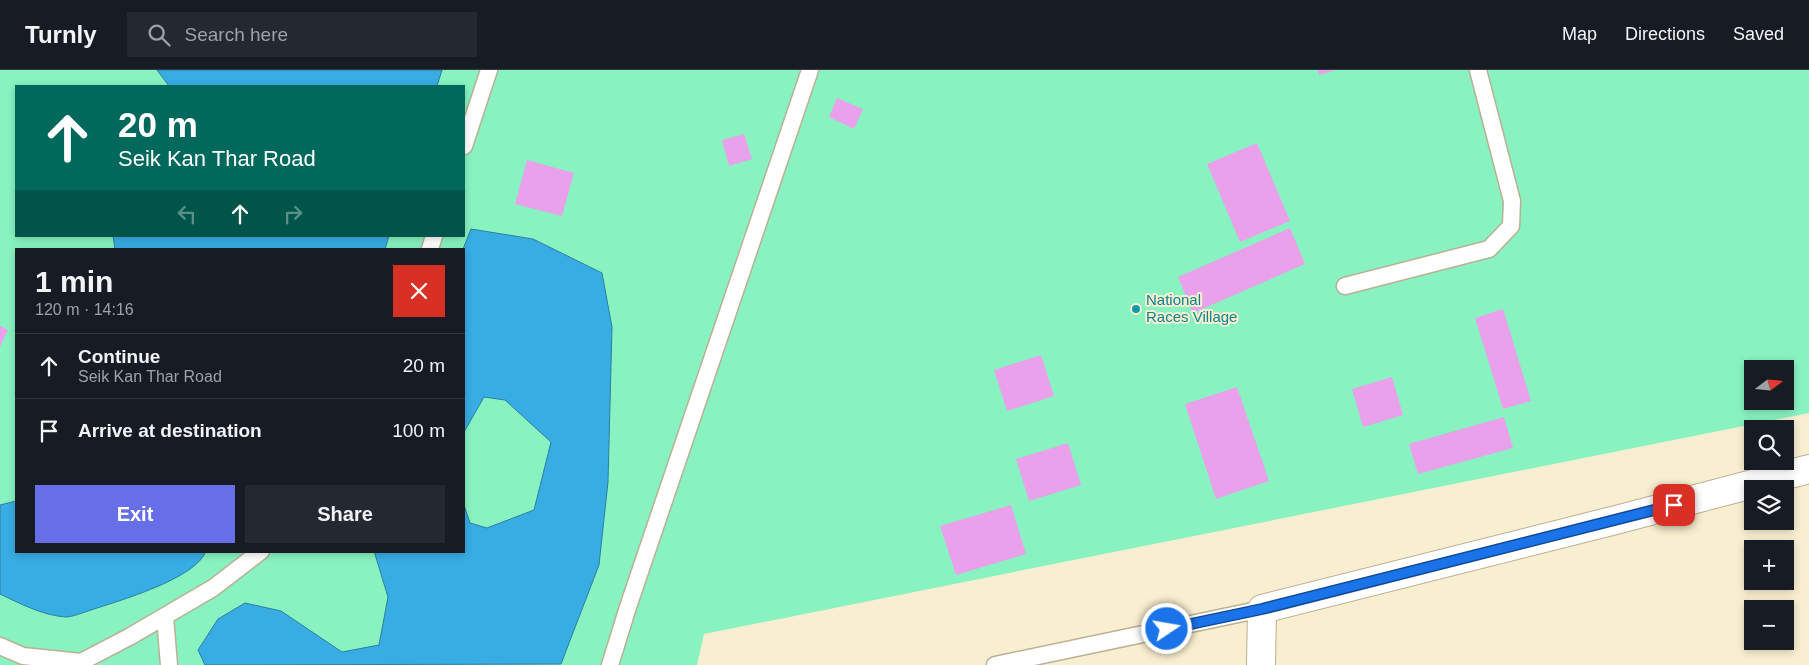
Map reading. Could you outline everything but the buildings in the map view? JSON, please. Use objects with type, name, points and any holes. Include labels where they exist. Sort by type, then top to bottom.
[{"type":"street","points":[[1261,665],[1262,609],[1616,520],[1809,469]]},
{"type":"lane","points":[[465,143],[489,70]]},
{"type":"lane","points":[[610,665],[631,597],[810,70]]},
{"type":"lane","points":[[1345,286],[1489,249],[1511,226],[1512,201],[1478,70]]},
{"type":"lane","points":[[0,646],[23,656],[81,662],[165,617],[213,588],[258,553]]},
{"type":"lane","points":[[995,665],[1262,609]]},
{"type":"lane","points":[[165,617],[169,665]]},
{"type":"green space","name":"National Races Village","points":[[0,70],[1809,70],[1809,413],[1774,420],[1744,420],[1744,426],[704,634],[697,665],[0,665]]},
{"type":"water","points":[[157,70],[442,70],[437,85],[168,85]]},
{"type":"water","points":[[471,229],[533,239],[602,273],[612,327],[608,482],[599,565],[561,664],[205,665],[198,650],[218,619],[245,603],[281,611],[342,652],[379,645],[388,597],[375,553],[465,553],[465,508],[470,523],[487,528],[534,510],[551,442],[505,400],[484,397],[465,430],[465,248],[463,248]]},
{"type":"water","points":[[113,237],[389,237],[385,248],[115,248]]},
{"type":"water","points":[[15,501],[15,553],[205,553],[188,571],[155,588],[71,616],[65,617],[48,614],[0,594],[0,505]]},
{"type":"place","name":"National Races Village","points":[[1136,309]]},
{"type":"route","points":[[1167,629],[1262,609],[1674,505]]}]
